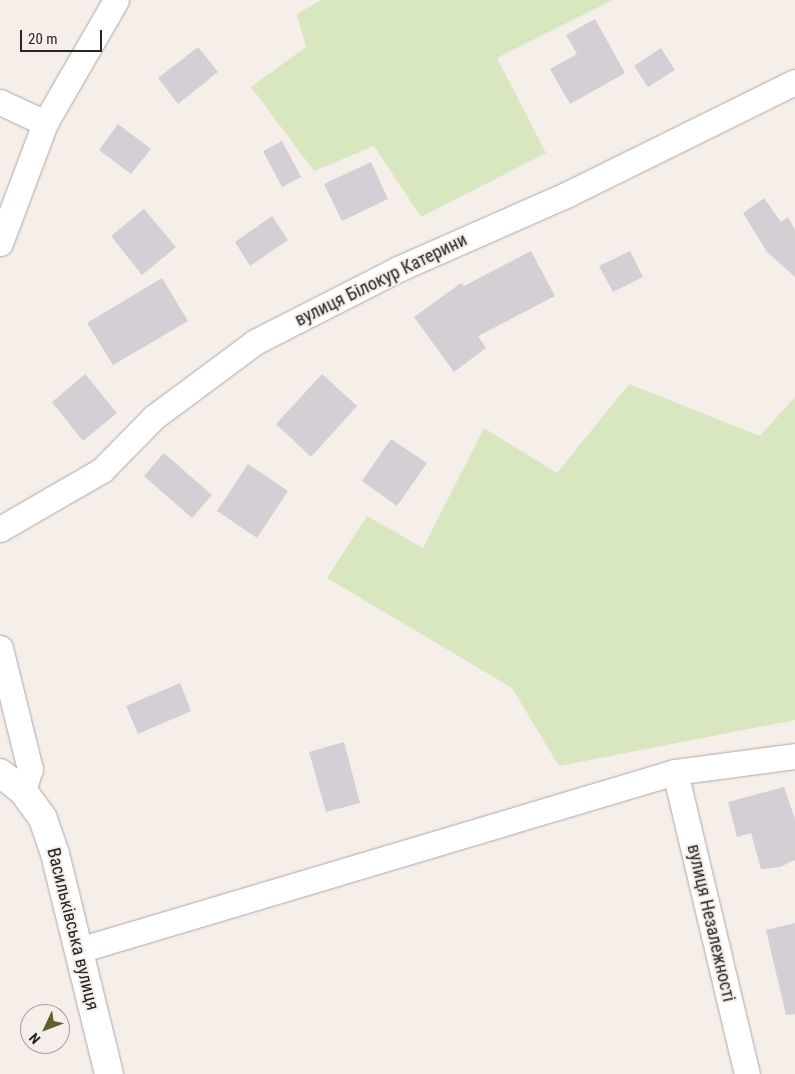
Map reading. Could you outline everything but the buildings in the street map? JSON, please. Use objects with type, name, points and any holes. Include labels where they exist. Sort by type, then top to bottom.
[{"type":"street","points":[[0,243],[45,123],[116,0]]},
{"type":"street","name":"вулиця Білокур Катерини","points":[[0,529],[102,470],[154,417],[255,342],[398,269],[566,195],[795,82]]},
{"type":"street","points":[[0,102],[45,123]]},
{"type":"street","points":[[0,648],[30,769],[23,791]]},
{"type":"street","points":[[78,950],[675,772],[795,756]]},
{"type":"street","name":"вулиця Незалежності","points":[[675,772],[747,1074]]},
{"type":"street","name":"Васильківська вулиця","points":[[0,773],[23,791],[42,819],[78,950],[109,1074]]},
{"type":"green space","points":[[321,0],[613,0],[497,58],[546,153],[421,217],[374,146],[314,171],[251,87],[306,47],[297,14]]},
{"type":"green space","points":[[629,384],[760,436],[795,397],[795,720],[559,766],[512,688],[327,578],[367,516],[423,548],[484,428],[557,473]]}]
